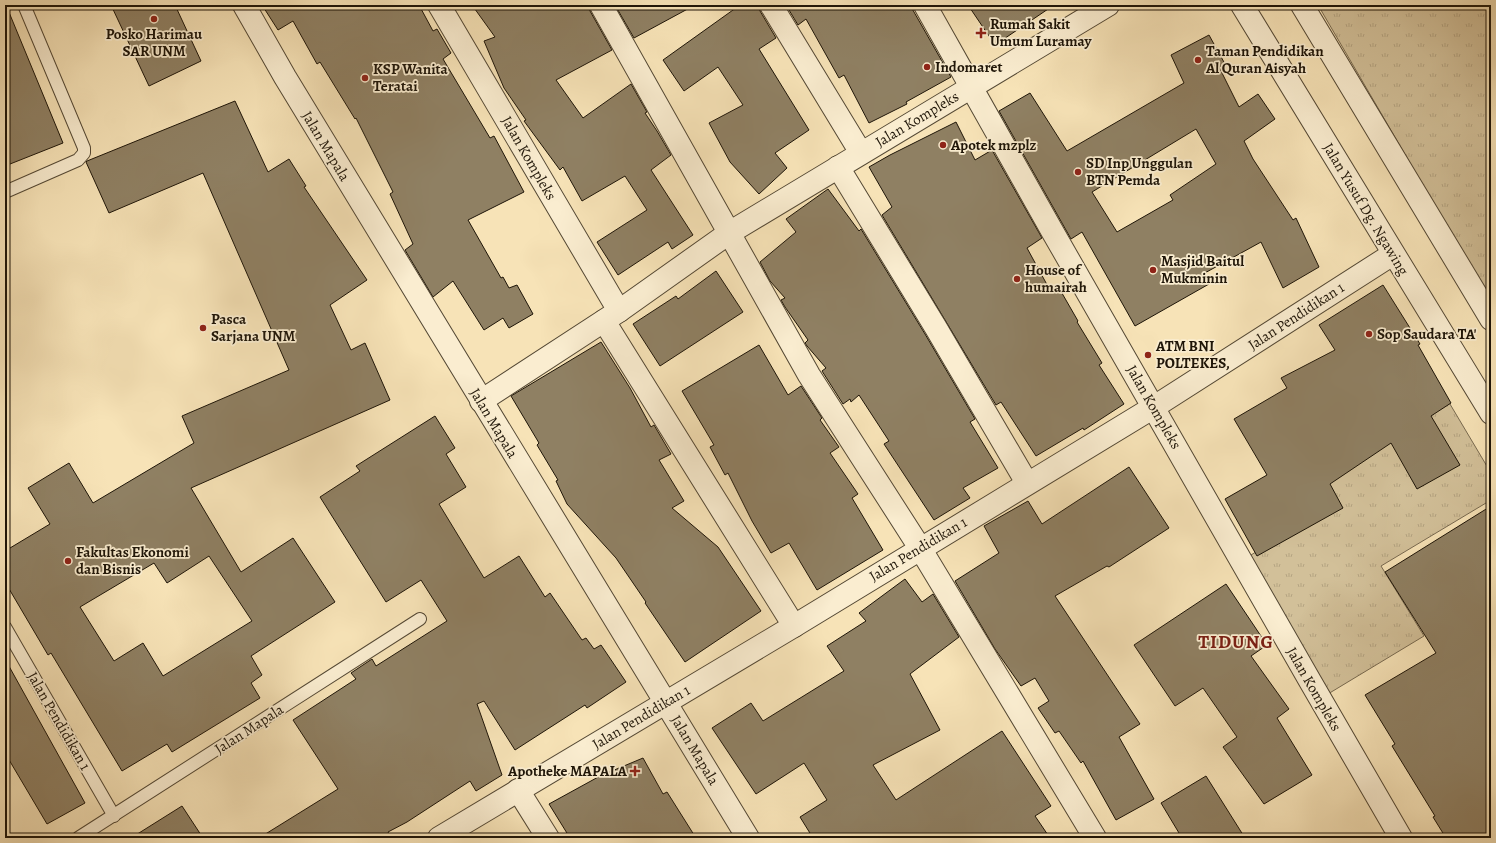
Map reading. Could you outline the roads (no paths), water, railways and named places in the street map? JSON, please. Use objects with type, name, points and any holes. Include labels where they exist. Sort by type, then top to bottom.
[{"type":"street","name":"Jalan Mapala","points":[[244,5],[289,84],[748,838]]},
{"type":"street","name":"Jalan Kompleks","points":[[439,5],[612,316],[794,626]]},
{"type":"street","points":[[601,5],[809,375],[920,548],[1095,838]]},
{"type":"street","points":[[771,5],[861,153]]},
{"type":"street","points":[[924,5],[970,87],[1108,5]]},
{"type":"street","name":"Jalan Yusuf Dg. Ngawing","points":[[1242,5],[1393,254],[1489,404]]},
{"type":"street","points":[[1302,5],[1491,319]]},
{"type":"street","name":"Jalan Kompleks","points":[[481,401],[612,316],[729,233],[970,87],[1310,682],[1401,838]]},
{"type":"street","points":[[838,168],[932,322],[1027,483]]},
{"type":"street","name":"Jalan Pendidikan 1","points":[[439,838],[794,626],[1154,407],[1393,254]]},
{"type":"street","points":[[518,790],[548,838]]},
{"type":"lane","points":[[5,192],[78,160],[84,153],[84,148],[24,5]]},
{"type":"lane","name":"Jalan Mapala","points":[[78,838],[420,619]]},
{"type":"lane","name":"Jalan Pendidikan 1","points":[[5,627],[114,816]]},
{"type":"place","name":"Posko Harimau SAR UNM","points":[[154,19]]},
{"type":"place","name":"Rumah Sakit Umum Luramay","points":[[981,33]]},
{"type":"place","name":"Taman Pendidikan Al Quran Aisyah","points":[[1198,60]]},
{"type":"place","name":"Indomaret","points":[[927,67]]},
{"type":"place","name":"KSP Wanita Teratai","points":[[365,78]]},
{"type":"place","name":"Apotek mzplz","points":[[943,145]]},
{"type":"place","name":"SD Inp Unggulan BTN Pemda","points":[[1078,172]]},
{"type":"place","name":"Masjid Baitul Mukminin","points":[[1153,270]]},
{"type":"place","name":"House of humairah","points":[[1017,279]]},
{"type":"place","name":"Pasca Sarjana UNM","points":[[203,328]]},
{"type":"place","name":"Sop Saudara TA'","points":[[1369,334]]},
{"type":"place","name":"ATM BNI POLTEKES,","points":[[1148,355]]},
{"type":"place","name":"Fakultas Ekonomi dan Bisnis","points":[[68,561]]},
{"type":"place","name":"Apotheke MAPALA","points":[[635,771]]},
{"type":"district","name":"TIDUNG","points":[[1236,641]]}]
